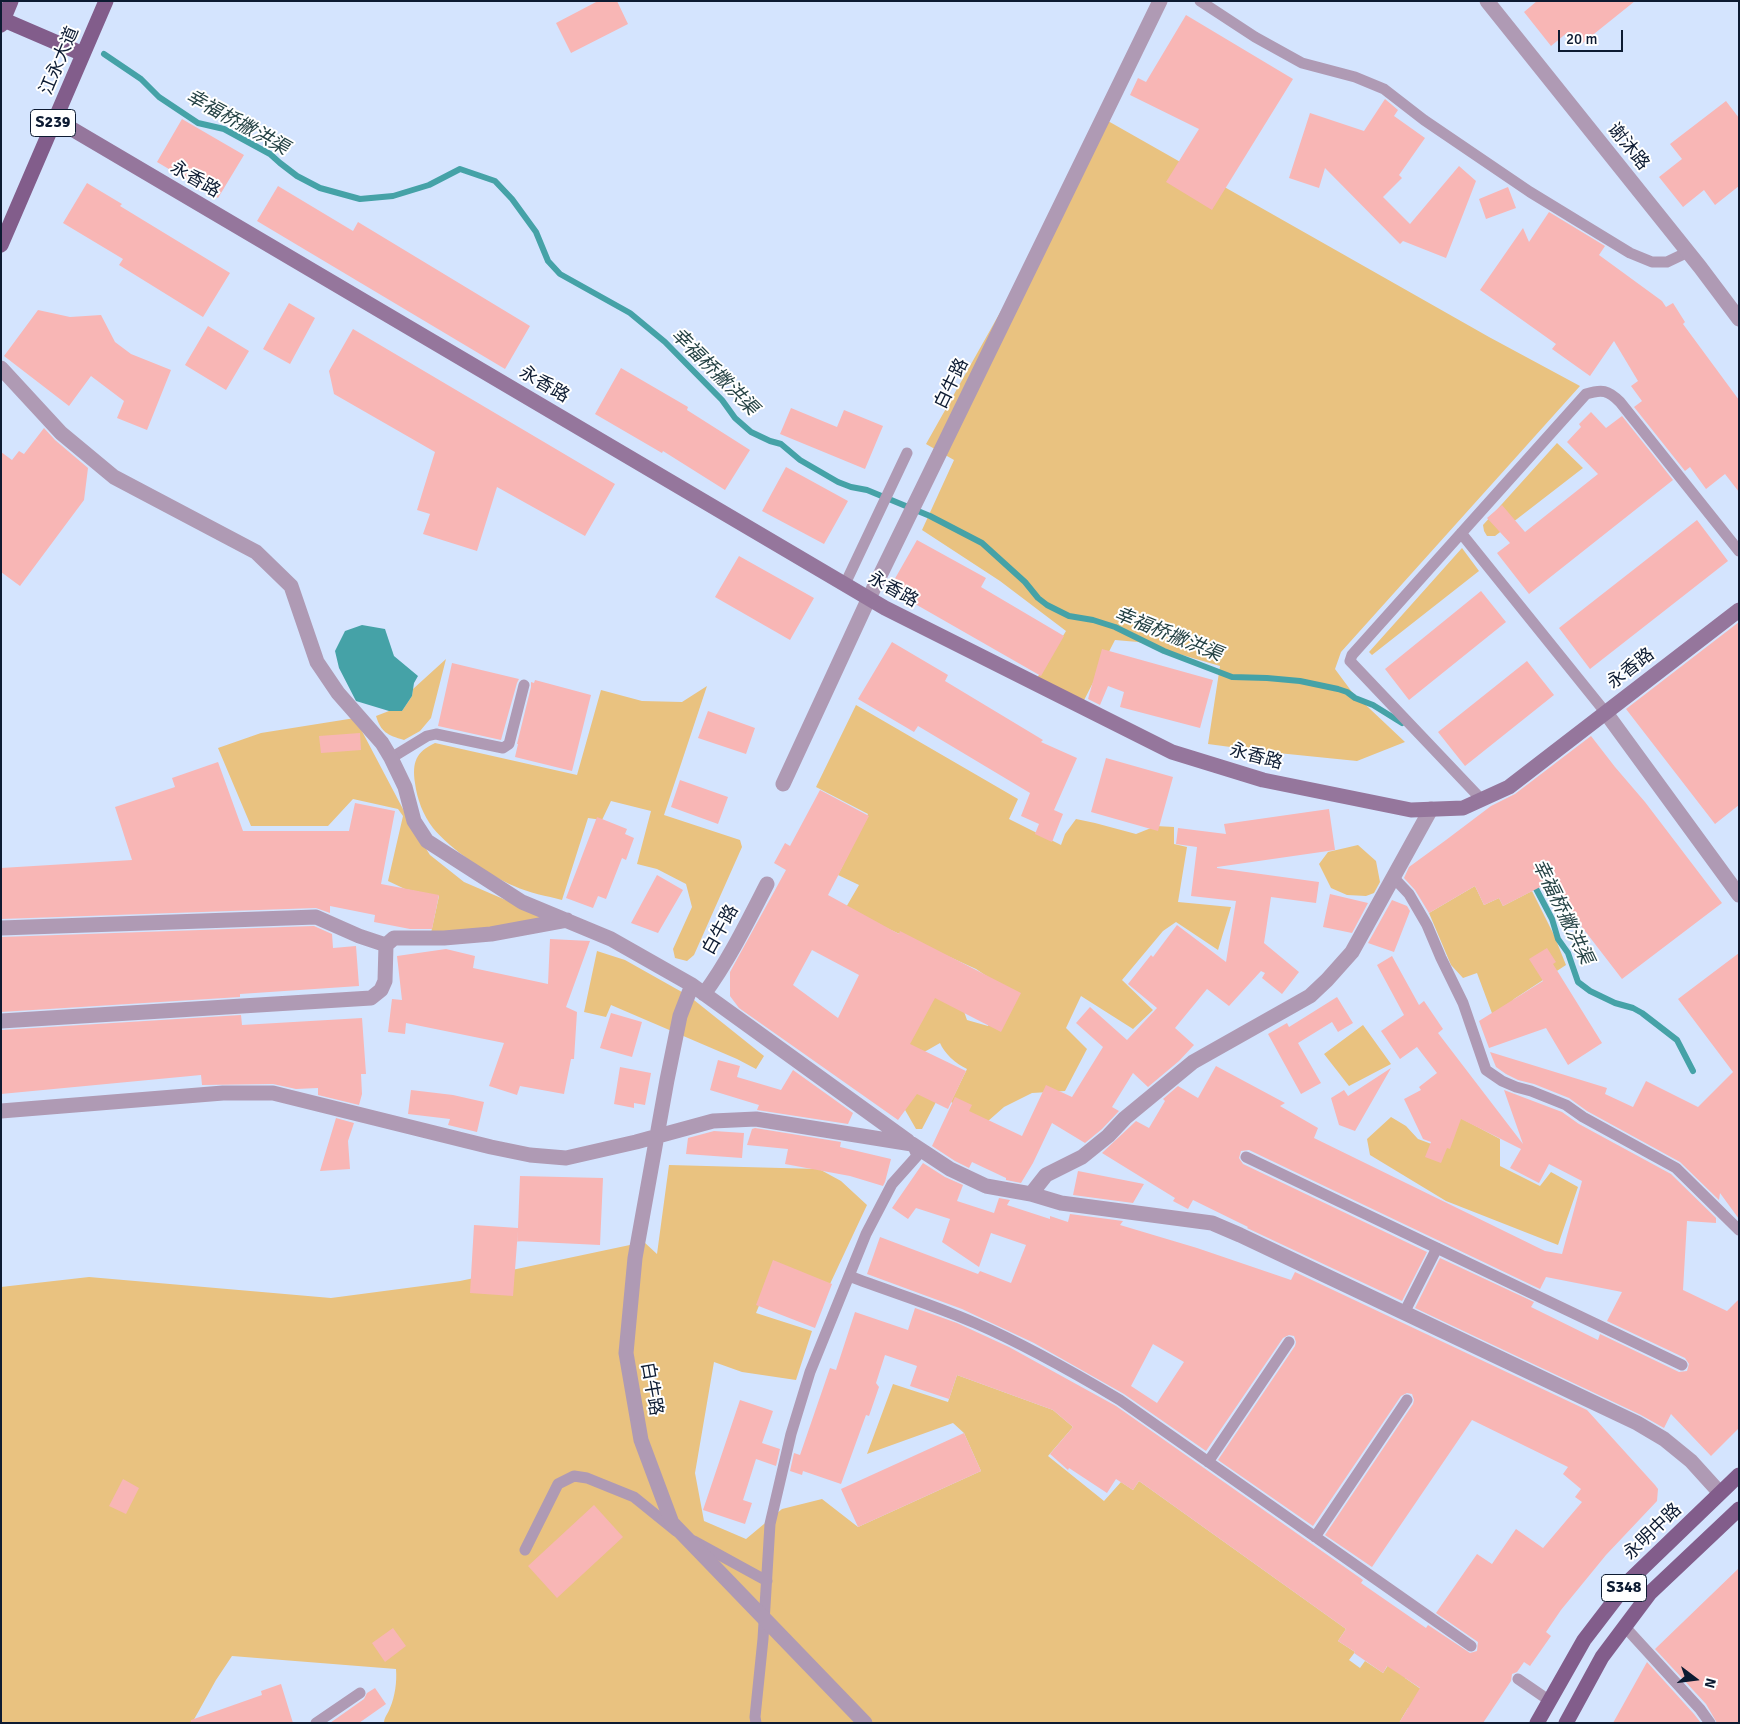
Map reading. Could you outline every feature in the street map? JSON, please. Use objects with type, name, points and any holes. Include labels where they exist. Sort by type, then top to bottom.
[{"type":"main road","points":[[12,1],[2,22],[83,54]]},
{"type":"main road","name":"江永大道","points":[[1,245],[106,1]]},
{"type":"main road","name":"永香路","points":[[55,119],[886,608],[1172,752],[1263,780],[1411,810],[1463,808],[1509,787],[1739,610]]},
{"type":"main road","name":"永明中路","points":[[1537,1723],[1584,1640],[1630,1580],[1739,1475]]},
{"type":"main road","name":"S348","points":[[1566,1723],[1602,1657],[1650,1593],[1739,1509]]},
{"type":"street","name":"白牛路","points":[[783,784],[869,598],[1160,1]]},
{"type":"street","name":"谢沐路","points":[[1487,1],[1739,318]]},
{"type":"street","points":[[1,368],[62,433],[114,477],[256,552],[290,586],[317,662],[338,693],[382,743],[405,787],[414,822],[427,841],[522,902],[611,939],[698,989],[912,1144],[950,1169],[986,1186],[1031,1194],[1061,1204],[1212,1223],[1637,1423],[1691,1460],[1720,1493]]},
{"type":"street","points":[[1606,713],[1739,895]]},
{"type":"street","points":[[1031,1194],[1046,1175],[1082,1157],[1108,1136],[1125,1118],[1193,1062],[1310,996],[1328,980],[1352,952],[1431,809]]},
{"type":"street","name":"白牛路","points":[[767,884],[715,980],[698,989],[680,1016],[635,1258],[626,1353],[641,1440],[672,1522],[865,1723]]},
{"type":"street","points":[[1,928],[316,917],[359,936],[386,945]]},
{"type":"street","points":[[1,1022],[371,998],[381,990],[385,981],[386,945],[394,938],[444,938],[491,934],[568,920]]},
{"type":"street","points":[[1,1111],[223,1093],[273,1093],[491,1147],[566,1158],[713,1121],[756,1119],[912,1144]]},
{"type":"lane","points":[[1200,1],[1255,37],[1302,63],[1355,77],[1384,89],[1424,120],[1530,192],[1630,253],[1652,262],[1667,262],[1688,252]]},
{"type":"lane","points":[[1482,800],[1350,661],[1352,655],[1586,394],[1599,390],[1606,392],[1620,402],[1739,551]]},
{"type":"lane","points":[[845,584],[907,453]]},
{"type":"lane","points":[[1461,533],[1606,713]]},
{"type":"lane","points":[[391,758],[427,736],[436,734],[503,748],[509,744],[524,685]]},
{"type":"lane","points":[[1393,877],[1409,894],[1427,925],[1463,1003],[1486,1070],[1502,1081],[1566,1105],[1590,1121],[1676,1168],[1739,1230]]},
{"type":"lane","points":[[756,1723],[755,1717],[765,1618],[770,1524],[792,1434],[810,1372],[876,1212],[892,1184],[917,1156],[912,1144]]},
{"type":"lane","points":[[1246,1157],[1682,1365]]},
{"type":"lane","points":[[1404,1313],[1437,1248]]},
{"type":"lane","points":[[849,1276],[973,1322],[1025,1346],[1120,1400],[1471,1646]]},
{"type":"lane","points":[[1208,1462],[1290,1342]]},
{"type":"lane","points":[[1315,1537],[1407,1400]]},
{"type":"lane","points":[[525,1550],[558,1484],[574,1476],[587,1478],[634,1497],[670,1528],[767,1581]]},
{"type":"lane","points":[[1625,1627],[1700,1709],[1710,1723]]},
{"type":"lane","points":[[1518,1679],[1550,1701]]},
{"type":"lane","points":[[316,1723],[360,1693]]},
{"type":"shaded area","points":[[1108,121],[1489,337],[1580,386],[1341,652],[1335,669],[1352,692],[1405,742],[1357,761],[1208,744],[1220,666],[1138,642],[1115,640],[1081,706],[1034,683],[1066,631],[1000,581],[922,530],[954,460],[926,444]]},
{"type":"shaded area","points":[[1557,443],[1583,468],[1495,536],[1487,536],[1483,525]]},
{"type":"shaded area","points":[[1462,548],[1479,571],[1372,655],[1369,652]]},
{"type":"shaded area","points":[[362,625],[385,629],[394,656],[418,676],[414,683],[412,696],[402,711],[389,711],[356,701],[339,668],[335,651],[345,631]]},
{"type":"shaded area","points":[[446,659],[431,718],[420,731],[404,740],[386,732],[380,726],[376,716],[389,711],[402,711],[412,696],[413,689]]},
{"type":"shaded area","points":[[707,686],[664,815],[740,840],[742,847],[694,955],[687,961],[675,958],[673,949],[692,907],[686,884],[657,869],[637,864],[651,811],[611,801],[602,820],[588,818],[562,900],[520,888],[482,869],[449,845],[429,823],[423,812],[416,789],[415,763],[423,750],[435,743],[577,775],[601,690],[642,701],[682,702]]},
{"type":"shaded area","points":[[856,705],[1018,799],[1009,819],[1061,845],[1065,834],[1076,819],[1136,834],[1156,826],[1174,827],[1174,844],[1187,847],[1178,902],[1231,907],[1218,950],[1176,922],[1163,931],[1122,980],[1153,1010],[1133,1029],[1081,996],[1066,1028],[1087,1049],[1065,1091],[1032,1093],[1004,1107],[987,1122],[951,1102],[967,1069],[951,1058],[944,1051],[940,1043],[919,1055],[936,1102],[922,1129],[916,1129],[889,1082],[938,986],[960,1000],[967,1020],[988,1026],[1002,997],[1000,985],[976,969],[845,909],[859,885],[838,875],[868,814],[816,787]]},
{"type":"shaded area","points":[[355,718],[413,828],[430,855],[464,882],[545,917],[512,926],[431,933],[439,896],[405,889],[388,881],[403,816],[398,809],[353,799],[328,826],[251,826],[218,748],[261,733]]},
{"type":"shaded area","points":[[1358,845],[1376,861],[1380,882],[1374,893],[1366,896],[1347,895],[1331,888],[1319,864],[1328,852]]},
{"type":"shaded area","points":[[1475,886],[1484,905],[1499,898],[1503,906],[1532,891],[1554,935],[1566,965],[1514,999],[1496,1024],[1477,973],[1463,978],[1451,965],[1429,913]]},
{"type":"shaded area","points":[[597,951],[625,960],[689,996],[764,1056],[756,1069],[611,1005],[606,1017],[584,1012]]},
{"type":"shaded area","points":[[1363,1025],[1391,1064],[1349,1086],[1324,1054]]},
{"type":"shaded area","points":[[1457,1116],[1500,1139],[1500,1166],[1540,1186],[1551,1172],[1578,1187],[1558,1245],[1446,1201],[1370,1155],[1367,1139],[1391,1117],[1406,1126],[1418,1139],[1445,1149]]},
{"type":"shaded area","points":[[669,1165],[819,1169],[841,1181],[867,1205],[830,1284],[775,1267],[756,1313],[812,1331],[796,1380],[742,1372],[714,1362],[695,1473],[704,1521],[746,1539],[782,1509],[822,1499],[858,1527],[981,1471],[964,1433],[953,1423],[867,1454],[893,1384],[948,1402],[957,1375],[1053,1410],[1073,1427],[1048,1456],[1104,1501],[1121,1482],[1133,1490],[1139,1481],[1346,1629],[1338,1641],[1355,1652],[1349,1660],[1360,1668],[1365,1661],[1383,1673],[1392,1659],[1409,1671],[1405,1678],[1425,1692],[1432,1723],[1408,1708],[1399,1723],[384,1723],[394,1694],[396,1669],[232,1656],[192,1723],[1,1723],[1,1287],[89,1277],[331,1298],[460,1281],[644,1242],[657,1254]]},
{"type":"building","points":[[598,1],[617,1],[628,24],[571,53],[556,23]]},
{"type":"building","points":[[1537,1],[1635,1],[1579,46],[1568,32],[1551,46],[1524,12]]},
{"type":"building","points":[[1186,15],[1293,79],[1212,210],[1166,182],[1199,129],[1130,95],[1138,78],[1146,82]]},
{"type":"building","points":[[1385,99],[1398,110],[1394,116],[1425,138],[1399,175],[1402,178],[1383,197],[1410,224],[1459,166],[1476,181],[1446,258],[1403,241],[1400,244],[1325,168],[1319,188],[1289,178],[1310,113],[1364,131]]},
{"type":"building","points":[[1726,101],[1739,118],[1739,186],[1715,205],[1704,190],[1683,207],[1659,177],[1682,159],[1670,144]]},
{"type":"building","points":[[182,119],[244,155],[218,198],[157,162]]},
{"type":"building","points":[[87,183],[122,204],[120,206],[230,273],[203,317],[119,265],[123,259],[63,223]]},
{"type":"building","points":[[278,186],[353,231],[358,222],[530,326],[505,369],[257,221]]},
{"type":"building","points":[[1508,187],[1516,208],[1486,219],[1479,199]]},
{"type":"building","points":[[1549,212],[1605,246],[1599,255],[1662,301],[1666,307],[1673,303],[1685,322],[1683,324],[1739,400],[1739,492],[1725,474],[1706,489],[1690,467],[1685,471],[1634,407],[1642,401],[1631,386],[1638,381],[1614,341],[1590,376],[1552,349],[1556,344],[1480,290],[1523,228],[1529,242]]},
{"type":"building","points":[[289,303],[315,318],[290,364],[263,349]]},
{"type":"building","points":[[38,310],[70,317],[101,315],[115,342],[131,354],[171,370],[147,430],[117,418],[124,401],[91,376],[69,406],[4,356]]},
{"type":"building","points":[[208,326],[249,351],[226,390],[185,365]]},
{"type":"building","points":[[353,329],[615,484],[585,536],[497,487],[477,551],[423,534],[430,514],[417,510],[435,452],[334,394],[329,371]]},
{"type":"building","points":[[621,368],[688,407],[687,410],[750,450],[725,490],[663,451],[662,453],[595,414]]},
{"type":"building","points":[[791,408],[837,427],[844,410],[883,426],[865,469],[780,434]]},
{"type":"building","points":[[1591,412],[1606,428],[1622,416],[1673,480],[1529,594],[1497,553],[1510,543],[1487,518],[1502,505],[1525,532],[1598,474],[1567,442],[1581,427],[1579,424]]},
{"type":"building","points":[[44,428],[88,468],[84,500],[20,586],[1,572],[1,452],[12,460],[19,451],[24,454]]},
{"type":"building","points":[[786,467],[848,501],[824,544],[762,511]]},
{"type":"building","points":[[1697,520],[1728,561],[1590,669],[1559,628]]},
{"type":"building","points":[[917,540],[986,578],[981,587],[1064,636],[1041,676],[889,589]]},
{"type":"building","points":[[739,556],[814,598],[790,640],[715,597]]},
{"type":"building","points":[[1481,591],[1506,622],[1409,700],[1385,669]]},
{"type":"building","points":[[1739,622],[1739,805],[1715,824],[1626,709]]},
{"type":"building","points":[[892,642],[948,675],[945,681],[1043,740],[1041,742],[1077,758],[1054,810],[1063,814],[1052,842],[1035,834],[1039,824],[1021,816],[1030,793],[918,726],[914,732],[858,699]]},
{"type":"building","points":[[1102,649],[1213,680],[1200,728],[1120,707],[1124,692],[1108,686],[1100,705],[1088,699]]},
{"type":"building","points":[[1527,661],[1554,695],[1465,766],[1438,732]]},
{"type":"building","points":[[452,663],[519,679],[501,740],[438,726]]},
{"type":"building","points":[[535,680],[591,695],[572,771],[515,757],[531,682],[534,683]]},
{"type":"building","points":[[708,711],[755,728],[746,754],[698,738]]},
{"type":"building","points":[[360,733],[361,750],[321,753],[319,736]]},
{"type":"building","points":[[1591,736],[1645,802],[1722,903],[1622,979],[1548,883],[1503,906],[1499,898],[1484,905],[1475,886],[1429,913],[1415,890],[1404,878],[1409,867],[1491,806],[1515,794]]},
{"type":"building","points":[[1106,758],[1173,777],[1158,831],[1091,812]]},
{"type":"building","points":[[218,762],[243,831],[349,831],[355,803],[395,811],[381,884],[439,895],[432,929],[410,929],[374,922],[375,915],[330,906],[330,913],[316,908],[1,919],[1,868],[132,860],[115,807],[175,787],[172,778]]},
{"type":"building","points":[[680,780],[728,797],[718,824],[671,807]]},
{"type":"building","points":[[820,790],[869,816],[828,895],[899,934],[900,931],[1021,993],[1001,1032],[935,998],[910,1044],[966,1071],[948,1109],[917,1094],[898,1120],[739,1008],[730,996],[730,972],[786,870],[774,863],[785,843],[790,846]],"holes":[[[812,950],[859,975],[838,1018],[793,985]]]},
{"type":"building","points":[[1329,809],[1335,850],[1217,867],[1319,882],[1316,903],[1271,897],[1264,943],[1299,972],[1282,994],[1262,978],[1265,973],[1261,971],[1229,1006],[1207,989],[1175,1028],[1194,1045],[1179,1061],[1148,1087],[1133,1073],[1112,1107],[1119,1111],[1085,1143],[1052,1123],[1021,1183],[1006,1180],[1006,1178],[972,1162],[969,1168],[932,1146],[955,1097],[972,1105],[969,1111],[1022,1136],[1046,1085],[1072,1097],[1103,1047],[1076,1023],[1090,1007],[1127,1040],[1157,1008],[1128,984],[1151,955],[1153,957],[1177,925],[1226,962],[1236,901],[1191,896],[1197,847],[1176,844],[1178,828],[1226,834],[1224,824]]},
{"type":"building","points":[[597,817],[627,829],[625,834],[634,838],[626,860],[622,858],[606,899],[598,896],[593,908],[566,898]]},
{"type":"building","points":[[657,875],[683,890],[658,933],[631,923]]},
{"type":"building","points":[[1330,894],[1368,903],[1352,933],[1323,927]]},
{"type":"building","points":[[1392,900],[1407,906],[1410,911],[1394,952],[1368,943]]},
{"type":"building","points":[[314,926],[332,934],[333,948],[356,946],[359,986],[240,994],[240,997],[1,1012],[1,937]]},
{"type":"building","points":[[550,939],[590,941],[566,1007],[577,1012],[574,1059],[571,1059],[564,1094],[520,1086],[517,1095],[489,1086],[504,1043],[406,1023],[405,1034],[388,1032],[392,999],[402,1000],[397,956],[446,949],[475,956],[473,968],[548,984]]},
{"type":"building","points":[[1547,948],[1556,962],[1553,964],[1602,1043],[1568,1065],[1546,1028],[1489,1048],[1479,1021],[1543,981],[1529,959]]},
{"type":"building","points":[[1739,953],[1739,1219],[1720,1193],[1719,1200],[1680,1162],[1587,1111],[1569,1098],[1534,1084],[1518,1080],[1496,1067],[1490,1052],[1607,1088],[1605,1094],[1633,1107],[1646,1081],[1698,1107],[1733,1072],[1678,999]]},
{"type":"building","points":[[1392,956],[1419,1005],[1424,1001],[1443,1029],[1438,1033],[1523,1144],[1504,1090],[1562,1112],[1579,1124],[1671,1174],[1716,1218],[1716,1223],[1687,1221],[1683,1290],[1727,1311],[1739,1299],[1739,1428],[1711,1456],[1671,1414],[1664,1428],[1641,1415],[1415,1308],[1440,1258],[1534,1302],[1531,1307],[1598,1340],[1600,1334],[1679,1372],[1687,1371],[1689,1364],[1685,1358],[1607,1321],[1622,1292],[1546,1277],[1540,1289],[1249,1150],[1241,1151],[1239,1158],[1243,1164],[1427,1252],[1402,1301],[1247,1228],[1193,1200],[1188,1209],[1173,1201],[1175,1198],[1102,1153],[1136,1121],[1149,1128],[1165,1101],[1163,1099],[1178,1086],[1198,1098],[1216,1066],[1285,1103],[1280,1106],[1318,1128],[1314,1138],[1545,1251],[1562,1254],[1582,1181],[1549,1164],[1539,1183],[1510,1168],[1521,1149],[1461,1119],[1450,1149],[1447,1148],[1441,1163],[1425,1157],[1431,1142],[1423,1139],[1404,1099],[1421,1090],[1419,1087],[1437,1073],[1417,1047],[1400,1059],[1381,1031],[1404,1015],[1377,965]]},
{"type":"building","points":[[1337,997],[1353,1023],[1338,1032],[1332,1022],[1298,1043],[1321,1083],[1301,1094],[1268,1034],[1287,1023],[1289,1027]]},
{"type":"building","points":[[611,1013],[642,1022],[632,1057],[600,1048]]},
{"type":"building","points":[[241,1015],[242,1025],[362,1018],[366,1074],[361,1074],[362,1094],[359,1105],[318,1095],[318,1088],[296,1089],[273,1084],[202,1085],[201,1075],[1,1094],[1,1030]]},
{"type":"building","points":[[718,1060],[740,1066],[737,1077],[781,1090],[793,1070],[853,1113],[848,1124],[757,1110],[759,1105],[710,1090]]},
{"type":"building","points":[[620,1067],[651,1073],[645,1105],[634,1103],[634,1108],[614,1104]]},
{"type":"building","points":[[1391,1068],[1355,1131],[1339,1125],[1331,1098],[1344,1090],[1348,1096]]},
{"type":"building","points":[[411,1090],[453,1095],[484,1102],[477,1132],[448,1125],[450,1119],[408,1114]]},
{"type":"building","points":[[336,1118],[354,1123],[348,1141],[350,1169],[320,1171]]},
{"type":"building","points":[[752,1129],[841,1142],[840,1147],[891,1159],[885,1182],[883,1186],[850,1176],[785,1164],[788,1149],[747,1145]]},
{"type":"building","points":[[714,1131],[744,1133],[742,1158],[686,1154],[688,1138]]},
{"type":"building","points":[[923,1163],[945,1177],[963,1185],[957,1201],[994,1213],[999,1198],[1010,1200],[1007,1205],[1050,1219],[1050,1216],[1068,1222],[1070,1214],[1123,1221],[1120,1225],[1197,1248],[1291,1280],[1295,1272],[1587,1410],[1655,1485],[1658,1489],[1657,1501],[1606,1555],[1561,1610],[1546,1632],[1551,1636],[1530,1666],[1524,1662],[1517,1672],[1512,1674],[1511,1681],[1483,1723],[1399,1723],[1420,1688],[1387,1666],[1383,1673],[1354,1653],[1338,1641],[1346,1629],[1139,1481],[1133,1490],[1116,1479],[1107,1493],[1069,1468],[1068,1470],[1050,1454],[1073,1427],[1053,1410],[957,1375],[949,1399],[910,1386],[917,1366],[885,1355],[876,1383],[879,1387],[869,1416],[866,1415],[841,1484],[803,1471],[802,1475],[790,1471],[794,1453],[800,1455],[830,1368],[836,1370],[855,1312],[908,1330],[915,1308],[957,1323],[1009,1347],[1116,1406],[1363,1580],[1361,1583],[1426,1628],[1428,1625],[1470,1653],[1477,1651],[1478,1642],[1436,1613],[1477,1554],[1492,1564],[1516,1529],[1543,1548],[1582,1502],[1575,1497],[1581,1489],[1563,1474],[1568,1467],[1472,1420],[1372,1567],[1325,1535],[1413,1404],[1412,1394],[1407,1393],[1401,1396],[1313,1526],[1218,1460],[1295,1346],[1294,1336],[1289,1335],[1283,1338],[1206,1451],[1124,1394],[1034,1343],[962,1309],[867,1274],[880,1237],[978,1274],[980,1271],[1011,1283],[1026,1245],[991,1233],[979,1267],[942,1242],[950,1219],[916,1208],[908,1219],[892,1208]],"holes":[[[1153,1344],[1184,1362],[1157,1403],[1131,1386]]]},
{"type":"building","points":[[1078,1171],[1144,1184],[1133,1203],[1073,1195]]},
{"type":"building","points":[[520,1176],[603,1178],[600,1245],[517,1241],[513,1296],[470,1293],[474,1225],[518,1228]]},
{"type":"building","points":[[773,1260],[832,1284],[815,1328],[756,1305]]},
{"type":"building","points":[[740,1400],[773,1411],[762,1443],[780,1449],[776,1466],[756,1459],[743,1500],[752,1503],[745,1524],[703,1510]]},
{"type":"building","points":[[964,1433],[981,1471],[858,1527],[841,1489]]},
{"type":"building","points":[[123,1479],[139,1488],[126,1514],[109,1506]]},
{"type":"building","points":[[594,1505],[623,1537],[557,1598],[528,1566]]},
{"type":"building","points":[[1739,1568],[1739,1723],[1717,1723],[1706,1704],[1655,1649]]},
{"type":"building","points":[[393,1628],[406,1646],[385,1662],[372,1643]]},
{"type":"building","points":[[1647,1662],[1694,1714],[1701,1723],[1613,1723]]},
{"type":"building","points":[[281,1684],[293,1723],[191,1723],[191,1720],[262,1695],[261,1691]]},
{"type":"building","points":[[375,1688],[386,1704],[359,1723],[330,1723],[364,1699],[367,1693]]},
{"type":"waterway","name":"幸福桥撇洪渠","points":[[104,54],[141,79],[159,97],[198,123],[224,129],[270,154],[297,176],[320,188],[360,199],[393,196],[429,185],[460,169],[495,181],[512,199],[536,232],[548,261],[560,274],[630,313],[665,342],[722,400],[735,418],[751,432],[781,444],[800,460],[838,482],[867,490],[930,516],[982,543],[1025,582],[1038,598],[1047,605],[1069,616],[1093,620],[1115,627],[1164,651],[1232,677],[1300,681],[1338,689],[1373,705],[1402,723]]},
{"type":"waterway","name":"幸福桥撇洪渠","points":[[1533,883],[1552,919],[1558,939],[1568,953],[1578,982],[1590,991],[1642,1013],[1677,1040],[1693,1071]]}]
